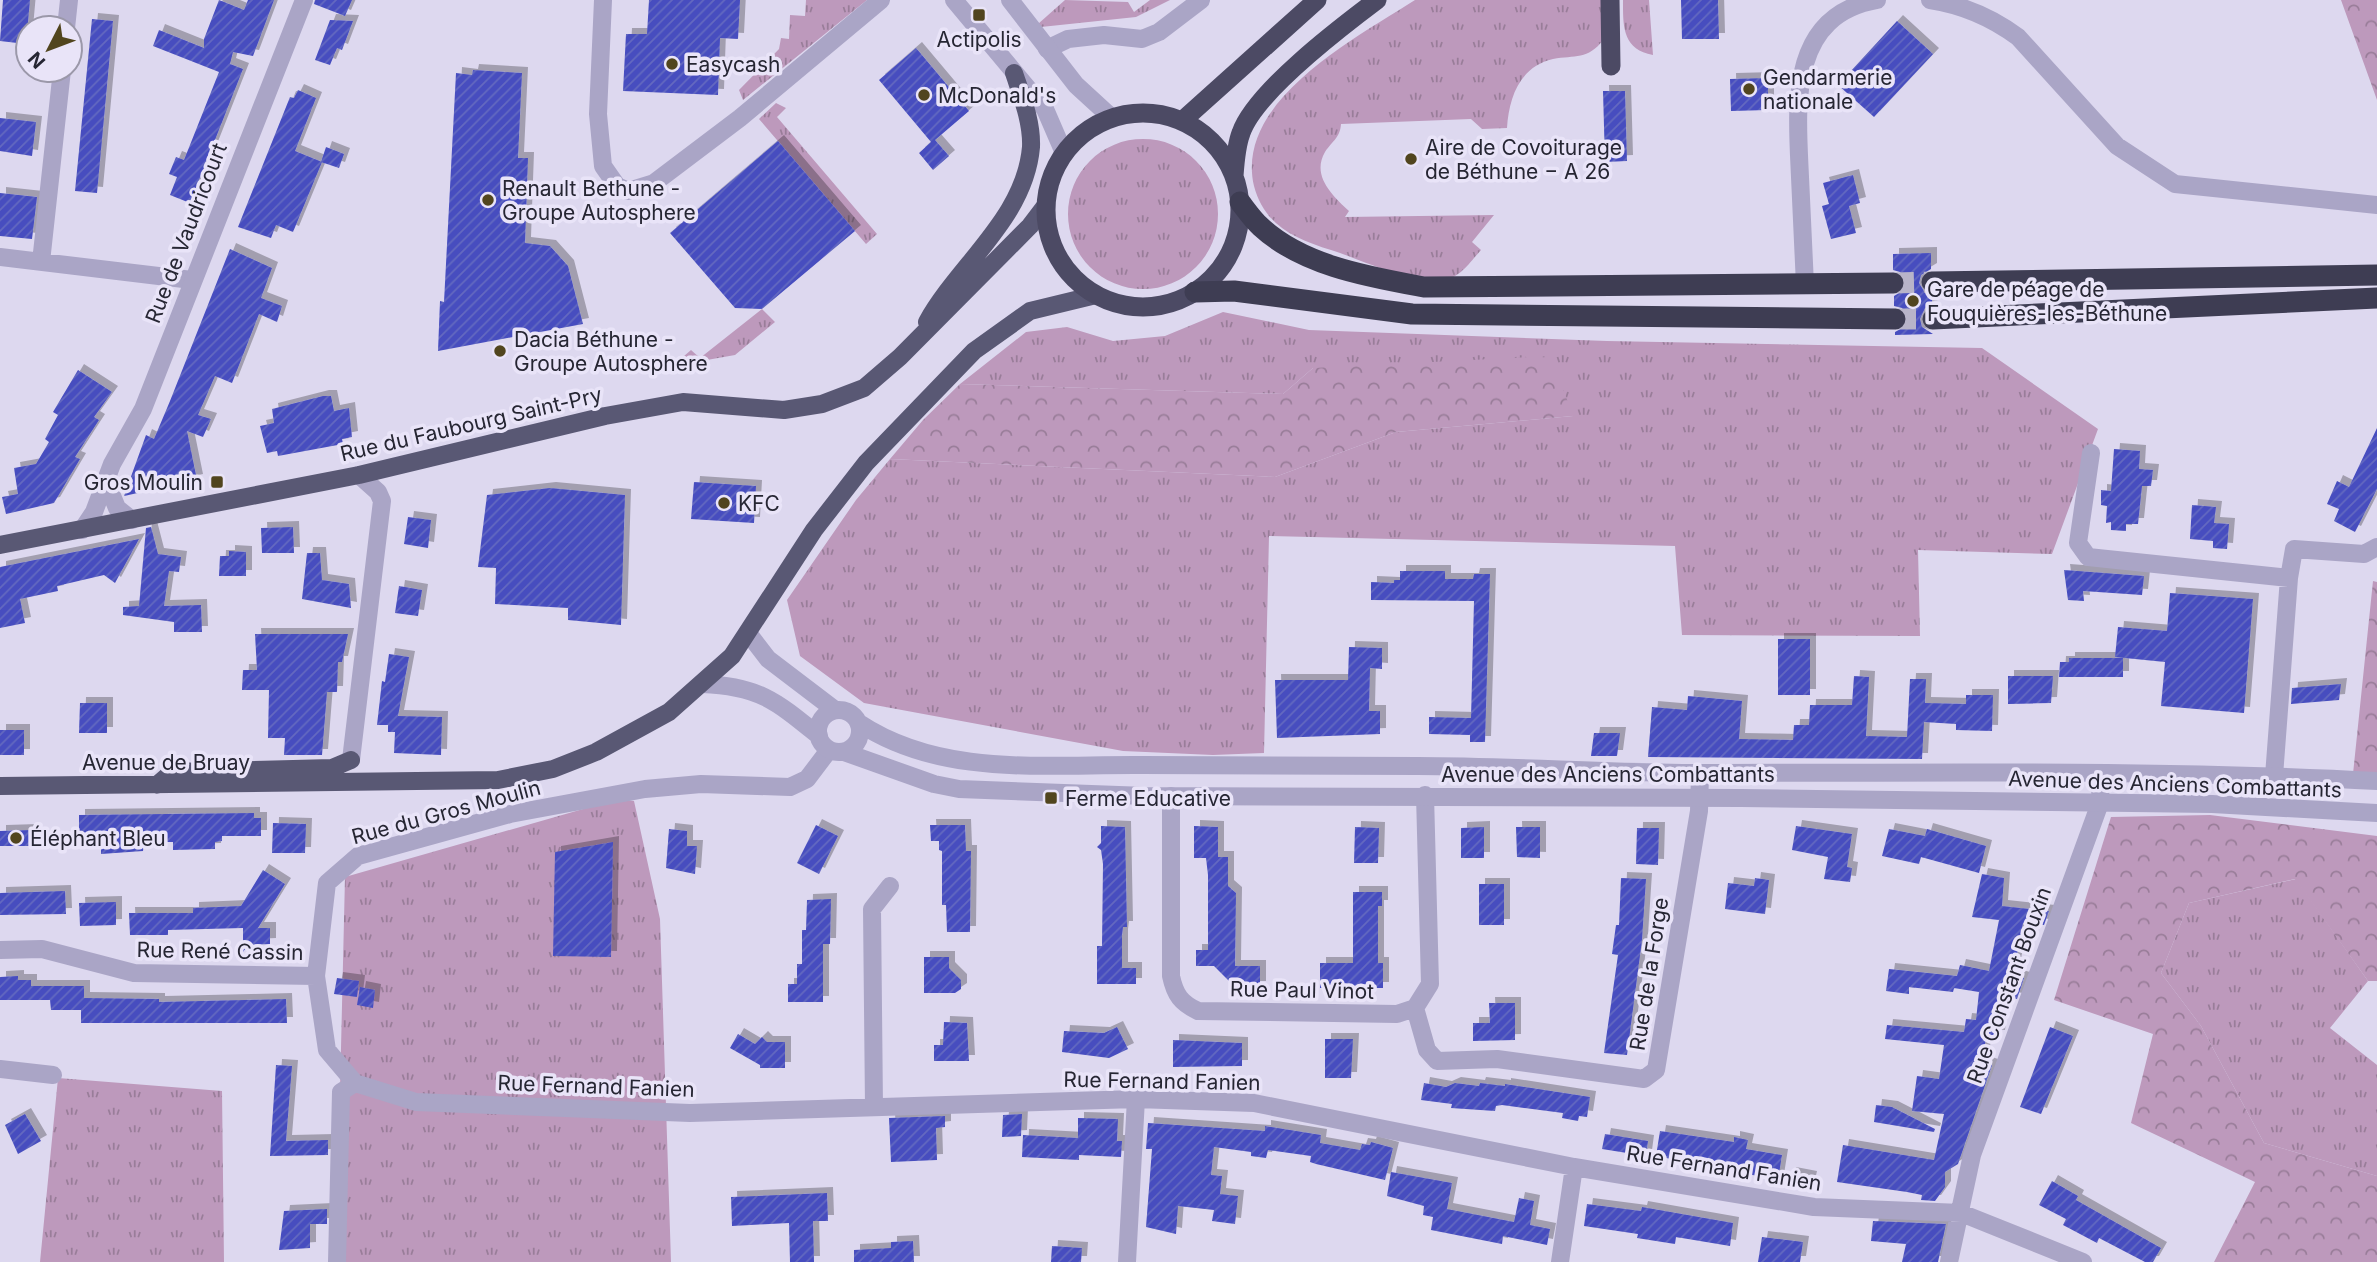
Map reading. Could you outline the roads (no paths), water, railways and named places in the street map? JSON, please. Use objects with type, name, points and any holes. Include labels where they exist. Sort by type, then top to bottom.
[{"type":"highway","points":[[1182,121],[1317,0]]},
{"type":"highway","points":[[1610,0],[1611,65]]},
{"type":"highway","points":[[1234,177],[1241,132],[1252,111],[1318,48],[1375,2]]},
{"type":"highway","points":[[1135,113],[1159,114],[1182,121],[1213,144],[1234,177],[1240,202],[1238,229],[1230,253],[1215,275],[1195,292],[1172,303],[1146,307],[1120,304],[1096,295],[1076,280],[1059,259],[1047,225],[1046,205],[1051,181],[1064,153],[1087,130],[1112,118],[1135,113]]},
{"type":"highway","points":[[1240,202],[1261,227],[1283,243],[1317,260],[1380,279],[1424,287],[1894,283]]},
{"type":"highway","points":[[1932,282],[2377,275]]},
{"type":"highway","points":[[1195,292],[1234,291],[1412,314],[1895,319]]},
{"type":"highway","points":[[1933,319],[2377,298]]},
{"type":"main road","points":[[917,341],[940,297],[994,234],[1017,195],[1031,148],[1028,115],[1014,73]]},
{"type":"main road","name":"Rue du Faubourg Saint-Pry","points":[[0,545],[359,475],[605,416],[683,402],[784,410],[822,404],[864,388],[917,341],[1030,226],[1046,205]]},
{"type":"main road","name":"Avenue de Bruay","points":[[0,786],[498,780],[553,769],[614,745],[669,712],[732,656],[814,530],[866,463],[974,351],[1030,311],[1096,295]]},
{"type":"main road","points":[[157,785],[172,772],[246,768],[332,768],[351,760]]},
{"type":"street","name":"Rue de Vaudricourt","points":[[82,530],[93,512],[112,464],[143,409],[304,0]]},
{"type":"street","points":[[603,0],[598,114],[603,166],[617,186],[628,191],[654,183],[740,118],[881,0]]},
{"type":"street","points":[[954,0],[1045,109],[1064,153]]},
{"type":"street","points":[[1010,0],[1093,104],[1112,118]]},
{"type":"street","points":[[1047,49],[1068,39],[1104,35],[1142,38],[1159,32],[1201,0]]},
{"type":"street","points":[[1805,285],[1798,108],[1802,71],[1813,45],[1832,20],[1854,5],[1877,0]]},
{"type":"street","points":[[1930,0],[1978,12],[2018,37],[2117,146],[2175,184],[2377,205]]},
{"type":"street","points":[[41,262],[60,84]]},
{"type":"street","points":[[0,257],[192,280]]},
{"type":"street","points":[[2091,453],[2078,543],[2088,557],[2288,578]]},
{"type":"street","points":[[351,760],[382,501],[378,492],[359,475]]},
{"type":"street","points":[[106,481],[117,508],[132,520]]},
{"type":"street","points":[[2274,776],[2288,578],[2294,549],[2364,554],[2377,547]]},
{"type":"street","points":[[748,633],[768,659],[835,710],[850,712],[859,723],[859,738],[831,746],[821,720],[835,710]]},
{"type":"street","name":"Avenue des Anciens Combattants","points":[[702,684],[738,686],[758,692],[831,746],[906,775],[959,789],[1171,796],[1700,797],[2237,804],[2377,813]]},
{"type":"street","name":"Avenue des Anciens Combattants","points":[[859,723],[914,750],[982,765],[1265,768],[1422,766],[1700,773],[1936,771],[2274,776],[2377,781]]},
{"type":"street","name":"Rue du Gros Moulin","points":[[355,1083],[327,1051],[316,976],[327,883],[358,856],[510,814],[645,789],[701,784],[790,787],[807,779],[831,746]]},
{"type":"street","name":"Rue de la Forge","points":[[1415,1008],[1427,1050],[1437,1061],[1497,1059],[1644,1079],[1656,1070],[1700,797],[1700,773]]},
{"type":"street","name":"Rue Constant Bouxin","points":[[1949,1262],[1972,1155],[2100,803],[2101,773]]},
{"type":"street","points":[[1415,1008],[1430,984],[1425,795]]},
{"type":"street","name":"Rue Paul Vinot","points":[[1171,796],[1171,976],[1174,992],[1185,1004],[1198,1011],[1396,1014],[1415,1008]]},
{"type":"street","points":[[874,1107],[872,909],[890,886]]},
{"type":"street","name":"Rue René Cassin","points":[[0,950],[42,949],[134,973],[316,976]]},
{"type":"street","points":[[0,1069],[53,1075]]},
{"type":"street","points":[[337,1262],[341,1092],[355,1083]]},
{"type":"street","name":"Rue Fernand Fanien","points":[[355,1083],[416,1102],[690,1113],[1136,1099],[1254,1103],[1574,1167],[1814,1207],[1961,1213],[2083,1262]]},
{"type":"street","points":[[1127,1262],[1136,1099]]},
{"type":"street","points":[[1560,1262],[1574,1167]]},
{"type":"tunnel","points":[[1893,283],[1932,282]]},
{"type":"tunnel","points":[[1895,319],[1933,319]]},
{"type":"place","name":"Actipolis","points":[[979,15]]},
{"type":"place","name":"Easycash","points":[[672,64]]},
{"type":"place","name":"Gendarmerie nationale","points":[[1749,89]]},
{"type":"place","name":"McDonald's","points":[[924,95]]},
{"type":"place","name":"Aire de Covoiturage de Béthune − A 26","points":[[1411,159]]},
{"type":"place","name":"Renault Bethune - Groupe Autosphere","points":[[488,200]]},
{"type":"place","name":"Gare de péage de Fouquières-les-Béthune","points":[[1913,301]]},
{"type":"place","name":"Dacia Béthune - Groupe Autosphere","points":[[500,351]]},
{"type":"place","name":"Gros Moulin","points":[[217,482]]},
{"type":"place","name":"KFC","points":[[724,503]]},
{"type":"place","name":"Ferme Educative","points":[[1051,798]]},
{"type":"place","name":"Éléphant Bleu","points":[[16,838]]}]
